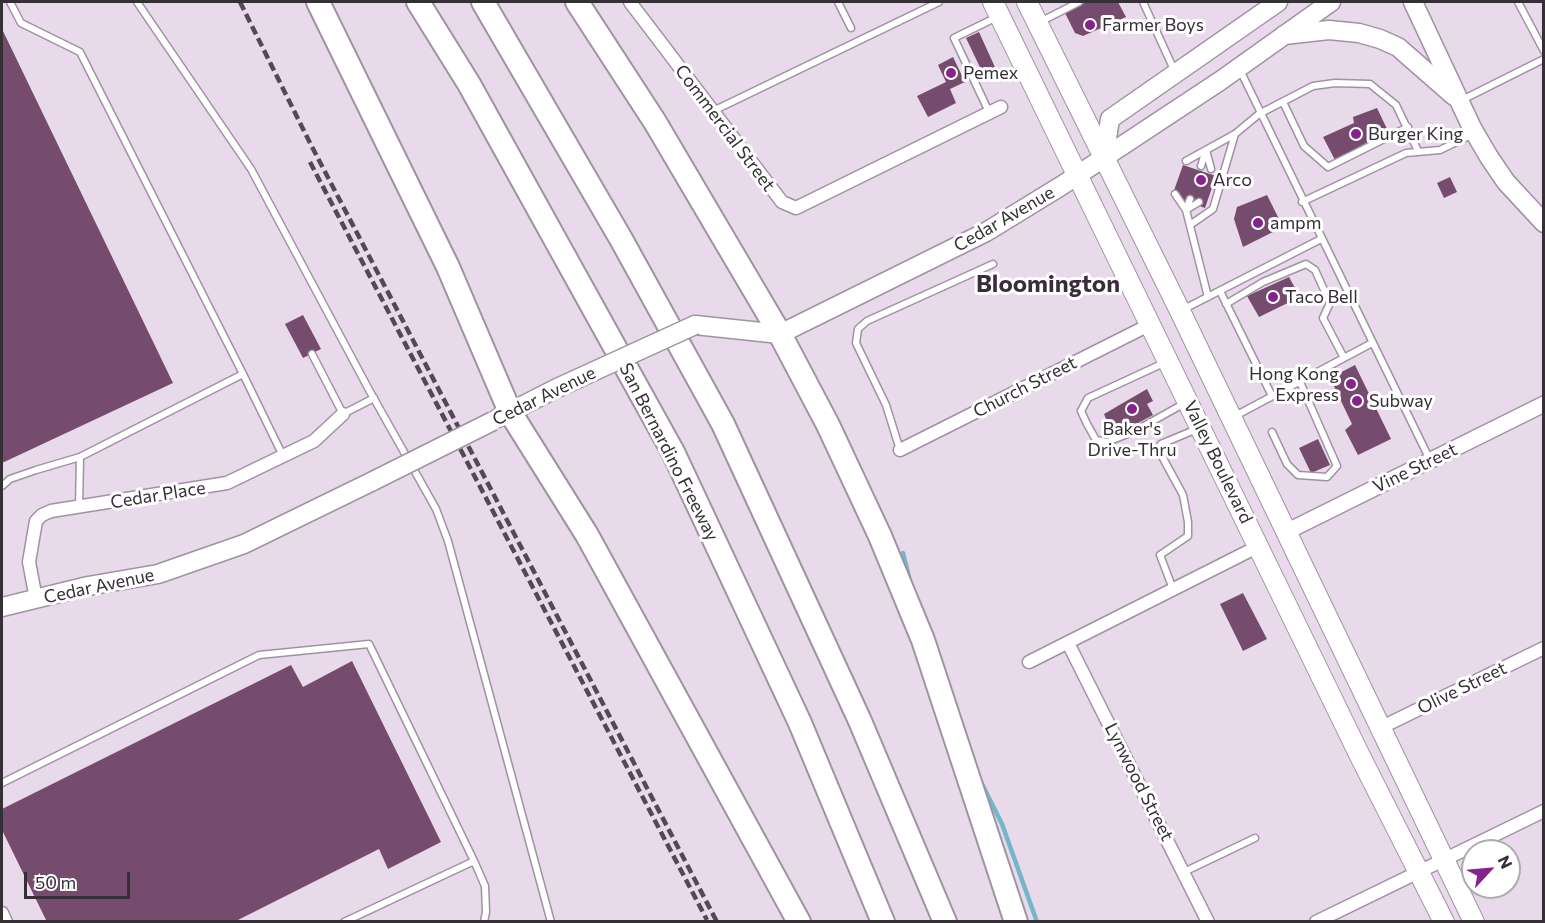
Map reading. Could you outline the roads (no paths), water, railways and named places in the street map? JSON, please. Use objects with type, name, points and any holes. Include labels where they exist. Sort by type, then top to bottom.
[{"type":"highway","points":[[318,2],[448,267],[501,417],[587,536],[799,921]]},
{"type":"highway","name":"San Bernardino Freeway","points":[[418,2],[469,84],[673,452],[801,723],[882,921]]},
{"type":"highway","points":[[483,2],[621,239],[723,424],[860,721],[945,921]]},
{"type":"highway","points":[[577,2],[655,122],[780,334],[828,425],[880,536],[923,640],[1016,921]]},
{"type":"main road","name":"Valley Boulevard","points":[[1027,2],[1180,311],[1474,921]]},
{"type":"main road","points":[[1104,157],[1110,119],[1177,75],[1278,2]]},
{"type":"main road","name":"Cedar Avenue","points":[[2,607],[88,586],[158,574],[244,544],[555,389],[695,325],[780,334],[986,232],[1104,157],[1331,2]]},
{"type":"main road","points":[[1413,2],[1475,133],[1506,182],[1544,223]]},
{"type":"main road","name":"Valley Boulevard","points":[[997,9],[1444,921]]},
{"type":"main road","points":[[1282,35],[1329,30],[1359,33],[1380,39],[1398,47],[1460,101]]},
{"type":"street","name":"Commercial Street","points":[[634,3],[782,202],[796,208],[1001,107]]},
{"type":"street","name":"Church Street","points":[[900,450],[1150,324]]},
{"type":"street","name":"Vine Street","points":[[1286,532],[1544,404]]},
{"type":"street","name":"Cedar Place","points":[[36,599],[29,562],[36,521],[51,511],[227,483],[314,441],[343,414]]},
{"type":"street","points":[[1029,662],[1259,546]]},
{"type":"street","name":"Lynwood Street","points":[[1068,643],[1208,921]]},
{"type":"street","name":"Olive Street","points":[[1380,728],[1544,648]]},
{"type":"street","points":[[1316,921],[1544,811]]},
{"type":"street","points":[[2,913],[6,921]]},
{"type":"lane","points":[[10,2],[21,23],[80,52],[283,456]]},
{"type":"lane","points":[[137,2],[251,169],[436,509],[448,541],[551,921]]},
{"type":"lane","points":[[838,2],[851,28]]},
{"type":"lane","points":[[713,111],[939,2]]},
{"type":"lane","points":[[1038,23],[1079,2]]},
{"type":"lane","points":[[1143,2],[1177,75]]},
{"type":"lane","points":[[1518,2],[1544,51]]},
{"type":"lane","points":[[989,113],[954,38],[997,9]]},
{"type":"lane","points":[[1460,101],[1544,59]]},
{"type":"lane","points":[[1238,67],[1430,460]]},
{"type":"lane","points":[[1186,161],[1235,134],[1259,114],[1313,86],[1335,82],[1370,84],[1396,105],[1418,151]]},
{"type":"lane","points":[[1283,102],[1305,146],[1328,167],[1408,127]]},
{"type":"lane","points":[[1302,202],[1406,153],[1440,150],[1475,133]]},
{"type":"lane","points":[[1190,225],[1213,209],[1235,134]]},
{"type":"lane","points":[[1201,166],[1206,150]]},
{"type":"lane","points":[[1206,150],[1211,169]]},
{"type":"lane","points":[[1175,194],[1186,210],[1208,297]]},
{"type":"lane","points":[[1186,210],[1190,199]]},
{"type":"lane","points":[[1186,210],[1199,202]]},
{"type":"lane","points":[[1180,311],[1321,239]]},
{"type":"lane","points":[[900,450],[886,405],[856,343],[858,329],[867,321],[993,264]]},
{"type":"lane","points":[[1226,304],[1263,282],[1306,264],[1315,270],[1330,303],[1323,318],[1344,358]]},
{"type":"lane","points":[[1220,291],[1272,396]]},
{"type":"lane","points":[[1231,418],[1372,343]]},
{"type":"lane","points":[[312,354],[343,414],[374,398]]},
{"type":"lane","points":[[1168,361],[1088,399],[1081,411],[1096,440],[1107,442],[1135,431],[1188,402]]},
{"type":"lane","points":[[2,486],[10,479],[80,457],[243,374]]},
{"type":"lane","points":[[1272,432],[1287,464],[1298,476],[1327,477],[1337,466],[1316,413],[1300,382]]},
{"type":"lane","points":[[1173,590],[1160,555],[1188,536],[1188,522],[1183,495],[1158,449],[1161,444],[1201,428]]},
{"type":"lane","points":[[79,507],[80,457]]},
{"type":"lane","points":[[2,783],[259,655],[369,644],[485,886],[484,921]]},
{"type":"lane","points":[[1184,872],[1255,838]]},
{"type":"lane","points":[[344,921],[474,861]]},
{"type":"waterway","points":[[903,553],[909,577]]},
{"type":"waterway","points":[[981,782],[1002,824],[1037,922]]},
{"type":"railway","points":[[240,2],[311,145],[717,922]]},
{"type":"railway","points":[[310,162],[707,920]]},
{"type":"place","name":"Farmer Boys","points":[[1090,25]]},
{"type":"place","name":"Pemex","points":[[951,73]]},
{"type":"place","name":"Burger King","points":[[1356,134]]},
{"type":"place","name":"Arco","points":[[1201,180]]},
{"type":"place","name":"ampm","points":[[1258,223]]},
{"type":"place","name":"Taco Bell","points":[[1273,297]]},
{"type":"place","name":"Hong Kong Express","points":[[1351,384]]},
{"type":"place","name":"Subway","points":[[1357,401]]},
{"type":"place","name":"Baker's Drive-Thru","points":[[1132,409]]},
{"type":"district","name":"Bloomington","points":[[1048,284]]}]
